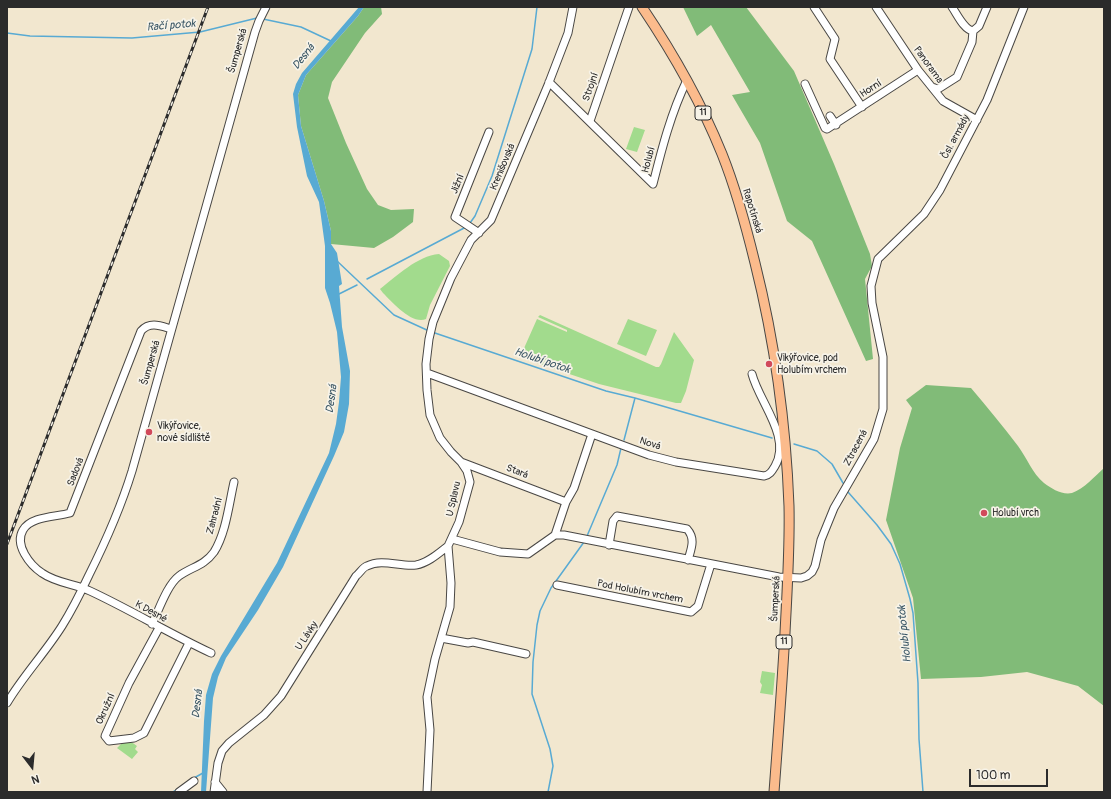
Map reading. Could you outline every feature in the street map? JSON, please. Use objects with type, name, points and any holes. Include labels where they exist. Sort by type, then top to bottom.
[{"type":"main road","name":"Rapotínská","points":[[642,7],[687,80],[705,116],[722,155],[746,227],[771,335],[778,379],[785,442]]},
{"type":"main road","name":"Šumperská","points":[[774,792],[788,578],[789,506],[785,442]]},
{"type":"street","name":"Šumperská","points":[[7,703],[63,625],[83,588],[110,531],[125,492],[260,19],[266,7]]},
{"type":"street","name":"Krenišovská","points":[[432,326],[451,278],[471,240],[492,220],[549,82],[568,32],[573,7]]},
{"type":"street","name":"Strojní","points":[[549,82],[590,121],[629,7]]},
{"type":"street","points":[[814,7],[835,39],[830,59],[862,107]]},
{"type":"street","name":"Panorama","points":[[876,7],[918,70],[943,101],[977,120]]},
{"type":"street","points":[[952,7],[964,25],[970,31],[973,31]]},
{"type":"street","points":[[932,87],[938,89],[957,77],[972,42],[973,31],[979,26],[987,7]]},
{"type":"street","name":"Čsl. armády","points":[[878,259],[924,214],[940,190],[987,100],[1024,7]]},
{"type":"street","name":"Horní","points":[[836,125],[918,70]]},
{"type":"street","name":"Holubí","points":[[590,121],[653,184],[660,155],[678,98],[687,80]]},
{"type":"street","points":[[805,84],[825,128],[827,129],[830,129],[836,125],[830,116]]},
{"type":"street","name":"Jižní","points":[[479,233],[455,217],[489,132]]},
{"type":"street","name":"Ztracená","points":[[788,578],[804,578],[814,568],[825,528],[834,508],[874,439],[883,409],[883,357],[872,303],[871,286],[878,259]]},
{"type":"street","name":"Sadová","points":[[83,588],[61,582],[42,573],[28,559],[22,550],[20,536],[23,529],[29,523],[37,520],[70,514],[140,333],[144,328],[150,325],[172,329]]},
{"type":"street","name":"U Splavu","points":[[432,326],[426,364],[430,415],[440,438],[461,462],[467,471],[470,482],[459,522],[448,546]]},
{"type":"street","name":"Nová","points":[[427,373],[649,455],[676,462],[760,476],[768,475],[780,456],[777,429],[755,384],[752,374]]},
{"type":"street","points":[[555,535],[566,502],[574,488],[592,434]]},
{"type":"street","name":"Stará","points":[[461,462],[566,502]]},
{"type":"street","name":"Zahradní","points":[[156,626],[172,583],[179,576],[202,564],[213,552],[222,534],[234,482]]},
{"type":"street","points":[[609,545],[613,521],[617,516],[688,529],[693,539],[688,560]]},
{"type":"street","points":[[452,539],[500,552],[528,554],[555,535],[564,535],[609,545],[788,578]]},
{"type":"street","points":[[427,792],[430,730],[428,698],[435,659],[450,607],[451,583],[448,546]]},
{"type":"street","name":"U Lávky","points":[[214,792],[218,763],[222,751],[229,743],[264,715],[281,696],[356,576],[366,566],[386,563],[416,565],[432,557],[448,546]]},
{"type":"street","name":"Pod Holubím vrchem","points":[[557,586],[691,612],[698,606],[711,564]]},
{"type":"street","name":"K Desné","points":[[83,588],[211,653]]},
{"type":"street","name":"Okružní","points":[[156,626],[105,736],[109,741],[134,738],[144,733],[189,643]]},
{"type":"street","points":[[441,638],[468,643],[473,642],[526,654]]},
{"type":"street","points":[[179,792],[194,781]]},
{"type":"street","points":[[215,782],[223,792]]},
{"type":"green space","points":[[364,7],[381,7],[382,14],[365,33],[332,82],[328,98],[367,189],[378,205],[391,210],[414,209],[413,222],[393,237],[374,248],[331,244],[331,231],[324,201],[301,126],[298,95],[306,75],[358,16]]},
{"type":"green space","points":[[683,7],[746,7],[794,71],[834,164],[870,254],[872,266],[865,279],[873,359],[866,361],[812,241],[787,221],[760,143],[732,95],[750,92],[711,25],[697,36]]},
{"type":"green space","points":[[634,127],[645,130],[637,152],[626,149]]},
{"type":"green space","points":[[439,254],[449,261],[450,266],[430,305],[426,319],[415,319],[397,307],[380,289],[400,273],[423,258]]},
{"type":"green space","points":[[540,315],[656,367],[659,367],[661,364],[674,332],[694,360],[686,391],[681,403],[599,384],[528,360],[521,355],[537,319],[567,332],[567,330],[538,317]]},
{"type":"green space","points":[[628,319],[657,330],[646,356],[617,344]]},
{"type":"green space","points":[[926,385],[971,388],[1018,446],[1036,475],[1044,483],[1057,491],[1072,493],[1085,485],[1104,468],[1104,706],[1078,686],[1027,672],[981,677],[921,679],[913,598],[886,520],[900,448],[912,408],[906,400]]},
{"type":"green space","points":[[762,671],[775,673],[773,695],[760,693],[762,685],[760,682]]},
{"type":"green space","points":[[124,741],[127,743],[130,741],[137,746],[135,749],[138,752],[132,759],[117,748]]},
{"type":"water","points":[[359,7],[364,7],[358,16],[306,75],[298,95],[301,126],[324,201],[331,231],[331,244],[337,253],[342,284],[339,286],[342,327],[350,371],[349,404],[344,432],[283,567],[258,610],[226,658],[218,677],[213,698],[206,792],[201,792],[206,695],[212,674],[221,656],[277,563],[329,453],[336,424],[341,377],[337,332],[325,288],[325,246],[319,202],[307,176],[297,127],[293,94],[302,73]]},
{"type":"waterway","points":[[470,223],[475,216],[492,176],[532,49],[537,7]]},
{"type":"waterway","name":"Račí potok","points":[[7,33],[30,36],[132,38],[200,32],[257,18]]},
{"type":"waterway","name":"Račí potok","points":[[263,19],[301,27],[331,41]]},
{"type":"waterway","points":[[367,279],[466,227]]},
{"type":"waterway","name":"Holubí potok","points":[[337,261],[394,315],[429,331]]},
{"type":"waterway","points":[[339,294],[357,285]]},
{"type":"waterway","name":"Holubí potok","points":[[432,332],[606,391],[772,438]]},
{"type":"waterway","points":[[624,440],[635,398]]},
{"type":"waterway","name":"Holubí potok","points":[[794,444],[817,451],[832,464],[843,483]]},
{"type":"waterway","points":[[587,536],[617,465],[621,448]]},
{"type":"waterway","name":"Holubí potok","points":[[848,492],[877,525],[891,544],[900,564],[910,599],[913,613],[918,683],[919,739],[923,792]]},
{"type":"waterway","points":[[548,792],[553,766],[550,749],[532,694],[533,662],[537,625],[540,611],[551,588],[584,542]]},
{"type":"waterway","points":[[194,778],[203,773]]},
{"type":"waterway","points":[[173,792],[178,789]]},
{"type":"railway","points":[[7,544],[208,7]]},
{"type":"place","name":"Vikýřovice, pod Holubím vrchem","points":[[769,364]]},
{"type":"place","name":"Vikýřovice, nové sídliště","points":[[149,432]]},
{"type":"place","name":"Holubí vrch","points":[[984,513]]},
{"type":"water label","name":"Desná","points":[[304,57]]},
{"type":"water label","name":"Desná","points":[[332,399]]},
{"type":"water label","name":"Desná","points":[[198,704]]}]
